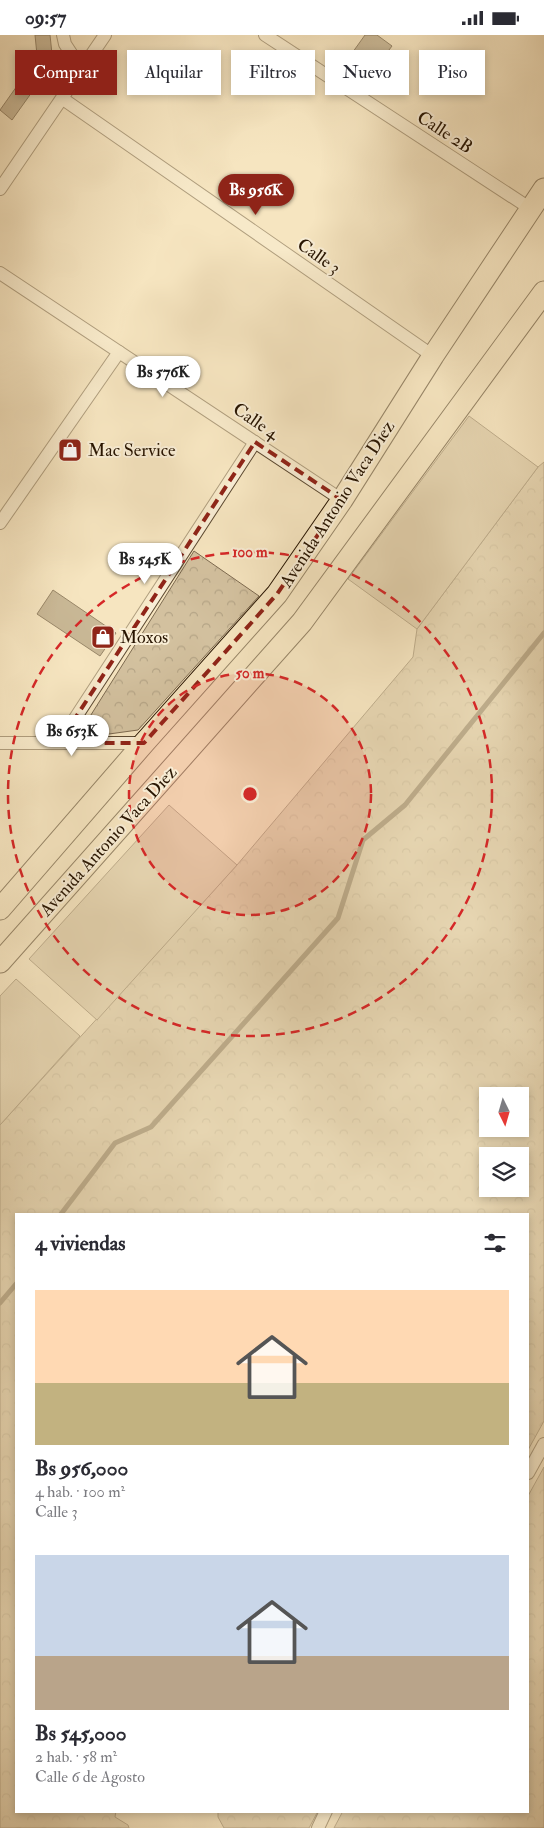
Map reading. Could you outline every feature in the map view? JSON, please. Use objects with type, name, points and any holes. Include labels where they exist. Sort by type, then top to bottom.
[{"type":"highway","name":"Avenida Antonio Vaca Diez","points":[[0,909],[277,594],[342,500],[433,356],[544,189]]},
{"type":"highway","name":"Avenida Antonio Vaca Diez","points":[[0,962],[302,621],[544,292]]},
{"type":"street","points":[[64,35],[65,44],[69,50]]},
{"type":"street","points":[[95,50],[105,35]]},
{"type":"street","name":"Calle 2B","points":[[265,35],[531,209]]},
{"type":"street","points":[[0,189],[66,95]]},
{"type":"street","name":"Calle 3","points":[[63,99],[433,356]]},
{"type":"street","name":"Calle 4","points":[[0,273],[342,500]]},
{"type":"street","points":[[0,523],[119,352]]},
{"type":"street","points":[[58,743],[255,442]]},
{"type":"street","points":[[0,743],[144,743]]},
{"type":"street","points":[[529,1471],[544,1444]]},
{"type":"street","points":[[318,1828],[325,1813]]},
{"type":"highlighted area","points":[[255,442],[342,500],[277,594],[144,743],[59,743]]},
{"type":"green space","points":[[469,416],[538,467],[417,629],[348,579]]},
{"type":"green space","points":[[544,462],[544,1421],[529,1448],[529,1213],[15,1213],[15,1813],[116,1813],[115,1817],[128,1825],[129,1828],[0,1828],[0,1125],[237,865],[413,657],[417,629],[538,467]]},
{"type":"green space","points":[[194,551],[259,596],[138,730],[109,734],[90,729],[87,724],[89,718]]},
{"type":"green space","points":[[169,805],[237,865],[97,1020],[29,959]]},
{"type":"green space","points":[[16,979],[80,1036],[0,1125],[0,996]]},
{"type":"green space","points":[[544,1467],[544,1828],[334,1828],[342,1813],[529,1813],[529,1494]]},
{"type":"green space","points":[[218,1813],[317,1813],[309,1828],[224,1828]]},
{"type":"building","points":[[35,35],[50,35],[52,50],[36,50]]},
{"type":"building","points":[[365,35],[377,35],[392,46],[389,50],[354,50]]},
{"type":"building","points":[[15,89],[15,95],[30,95],[12,120],[0,110]]},
{"type":"building","name":"Mac Service","points":[[69,440],[79,447],[71,460],[60,453]]},
{"type":"building","points":[[53,590],[116,633],[100,656],[37,614]]},
{"type":"waterway","points":[[62,1213],[115,1143],[151,1127],[338,918],[363,840],[405,805],[544,633]]},
{"type":"waterway","points":[[0,1303],[15,1285]]},
{"type":"place","name":"Mac Service","points":[[70,450]]},
{"type":"place","name":"Moxos","points":[[103,637]]}]
